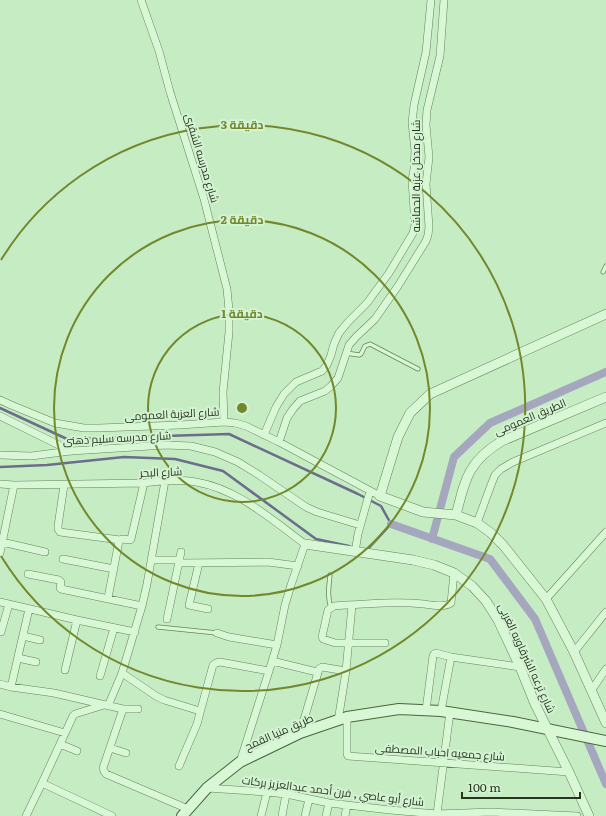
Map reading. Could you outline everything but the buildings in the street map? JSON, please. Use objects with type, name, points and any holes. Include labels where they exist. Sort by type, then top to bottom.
[{"type":"main road","name":"طريق منيا القمح","points":[[185,813],[207,788],[240,762],[300,734],[342,719],[399,710],[426,710],[513,722],[605,740]]},
{"type":"street","name":"شارع مدرسه الشقرى","points":[[141,0],[159,51],[170,92],[204,199],[227,289],[229,332],[223,392],[224,422]]},
{"type":"street","name":"شارع مدخل عزبة الحماشه","points":[[264,435],[276,407],[284,394],[296,382],[322,371],[327,366],[339,333],[367,303],[389,274],[414,233],[415,225],[412,180],[416,151],[412,124],[414,105],[421,83],[426,52],[431,0]]},
{"type":"street","name":"شارع مدخل عزبة الحماشه","points":[[279,442],[287,418],[300,401],[325,391],[338,378],[349,345],[375,318],[398,286],[426,241],[429,227],[426,184],[428,174],[426,125],[427,110],[440,56],[444,0]]},
{"type":"street","points":[[421,83],[432,85]]},
{"type":"street","points":[[416,151],[427,150]]},
{"type":"street","points":[[606,314],[430,394],[410,413],[398,437],[380,496],[423,512],[456,515],[477,523],[491,533],[503,545],[546,599],[574,652],[606,723]]},
{"type":"street","name":"الطريق العمومى","points":[[456,515],[468,476],[474,464],[491,447],[606,397]]},
{"type":"street","name":"شارع العزبة العمومى","points":[[0,400],[55,423],[84,428],[224,422],[235,423],[246,426],[279,442],[380,496]]},
{"type":"street","points":[[0,416],[71,451]]},
{"type":"street","points":[[477,523],[495,475],[501,469],[513,462],[606,423]]},
{"type":"street","name":"شارع مدرسه سليم ذهنى","points":[[0,455],[31,456],[71,451],[166,444],[191,446],[215,452],[238,462],[306,507],[360,526]]},
{"type":"street","points":[[26,816],[71,719],[75,714],[106,705],[122,673],[135,632],[147,584],[165,481]]},
{"type":"street","name":"شارع البحر","points":[[0,484],[64,485],[144,484],[165,481],[196,482],[225,491],[252,506],[305,544]]},
{"type":"street","points":[[64,485],[58,526],[60,532],[130,540],[144,484]]},
{"type":"street","points":[[0,553],[14,485]]},
{"type":"street","points":[[355,552],[360,526],[370,492]]},
{"type":"street","points":[[546,599],[606,532]]},
{"type":"street","points":[[108,598],[120,540]]},
{"type":"street","points":[[2,542],[45,552]]},
{"type":"street","points":[[240,762],[277,645],[285,605],[305,544]]},
{"type":"street","name":"شارع ترعه الشرقاويه الغربى","points":[[305,544],[406,559],[434,565],[454,573],[472,586],[486,601],[498,620],[535,704],[589,816]]},
{"type":"street","points":[[167,619],[181,552]]},
{"type":"street","points":[[63,559],[114,569]]},
{"type":"street","points":[[151,560],[199,563],[268,562],[298,566]]},
{"type":"street","points":[[199,563],[189,605],[208,609]]},
{"type":"street","points":[[385,643],[335,643],[322,638],[327,613],[334,606],[384,603],[436,606],[449,604],[451,603],[454,573]]},
{"type":"street","points":[[28,574],[59,580],[61,582],[61,589],[142,606]]},
{"type":"street","points":[[0,602],[135,632]]},
{"type":"street","points":[[1,632],[9,604]]},
{"type":"street","points":[[342,719],[352,605]]},
{"type":"street","points":[[11,687],[29,609]]},
{"type":"street","points":[[574,652],[606,612]]},
{"type":"street","points":[[65,670],[77,620]]},
{"type":"street","points":[[100,676],[114,628]]},
{"type":"street","points":[[218,633],[229,637],[277,645]]},
{"type":"street","points":[[23,636],[40,640]]},
{"type":"street","points":[[426,710],[434,654],[436,653],[451,657],[520,667]]},
{"type":"street","points":[[436,814],[443,763],[445,712],[451,657]]},
{"type":"street","points":[[18,658],[36,662]]},
{"type":"street","points":[[272,661],[318,672]]},
{"type":"street","points":[[179,766],[194,731],[213,665],[220,662],[269,671]]},
{"type":"street","points":[[300,734],[319,669],[322,667],[346,670]]},
{"type":"street","points":[[592,691],[606,669]]},
{"type":"street","points":[[122,673],[164,700],[200,711]]},
{"type":"street","points":[[0,684],[11,687],[54,692],[122,709],[138,709]]},
{"type":"street","points":[[122,709],[103,768],[105,773],[185,813]]},
{"type":"street","points":[[0,714],[65,733]]},
{"type":"street","name":"شارع جمعيه احباب المصطفى","points":[[342,719],[348,756],[569,772]]},
{"type":"street","points":[[60,744],[77,751]]},
{"type":"street","points":[[110,748],[126,753]]},
{"type":"street","points":[[42,784],[112,816]]},
{"type":"street","name":"شارع أبو عاصي , فرن أحمد عبدالعزيز بركات","points":[[207,788],[286,794],[389,813],[577,816]]},
{"type":"street","points":[[261,816],[267,792]]},
{"type":"street","points":[[282,816],[286,794]]},
{"type":"street","points":[[305,816],[309,799]]},
{"type":"street","points":[[326,816],[329,803]]},
{"type":"street","points":[[345,816],[347,805]]},
{"type":"lane","points":[[603,272],[606,266]]},
{"type":"lane","points":[[346,353],[357,356],[361,354],[365,346],[368,344],[418,368]]},
{"type":"lane","points":[[330,576],[329,601],[331,608]]},
{"type":"lane","points":[[158,627],[218,633]]},
{"type":"waterway","points":[[432,539],[454,457],[490,423],[606,372]]},
{"type":"waterway","points":[[0,408],[67,439],[229,434],[381,506],[391,524],[367,550]]},
{"type":"waterway","points":[[0,467],[47,465],[124,457],[175,459],[223,471],[316,539],[349,546]]},
{"type":"waterway","points":[[391,524],[490,559],[535,619],[606,784]]}]
